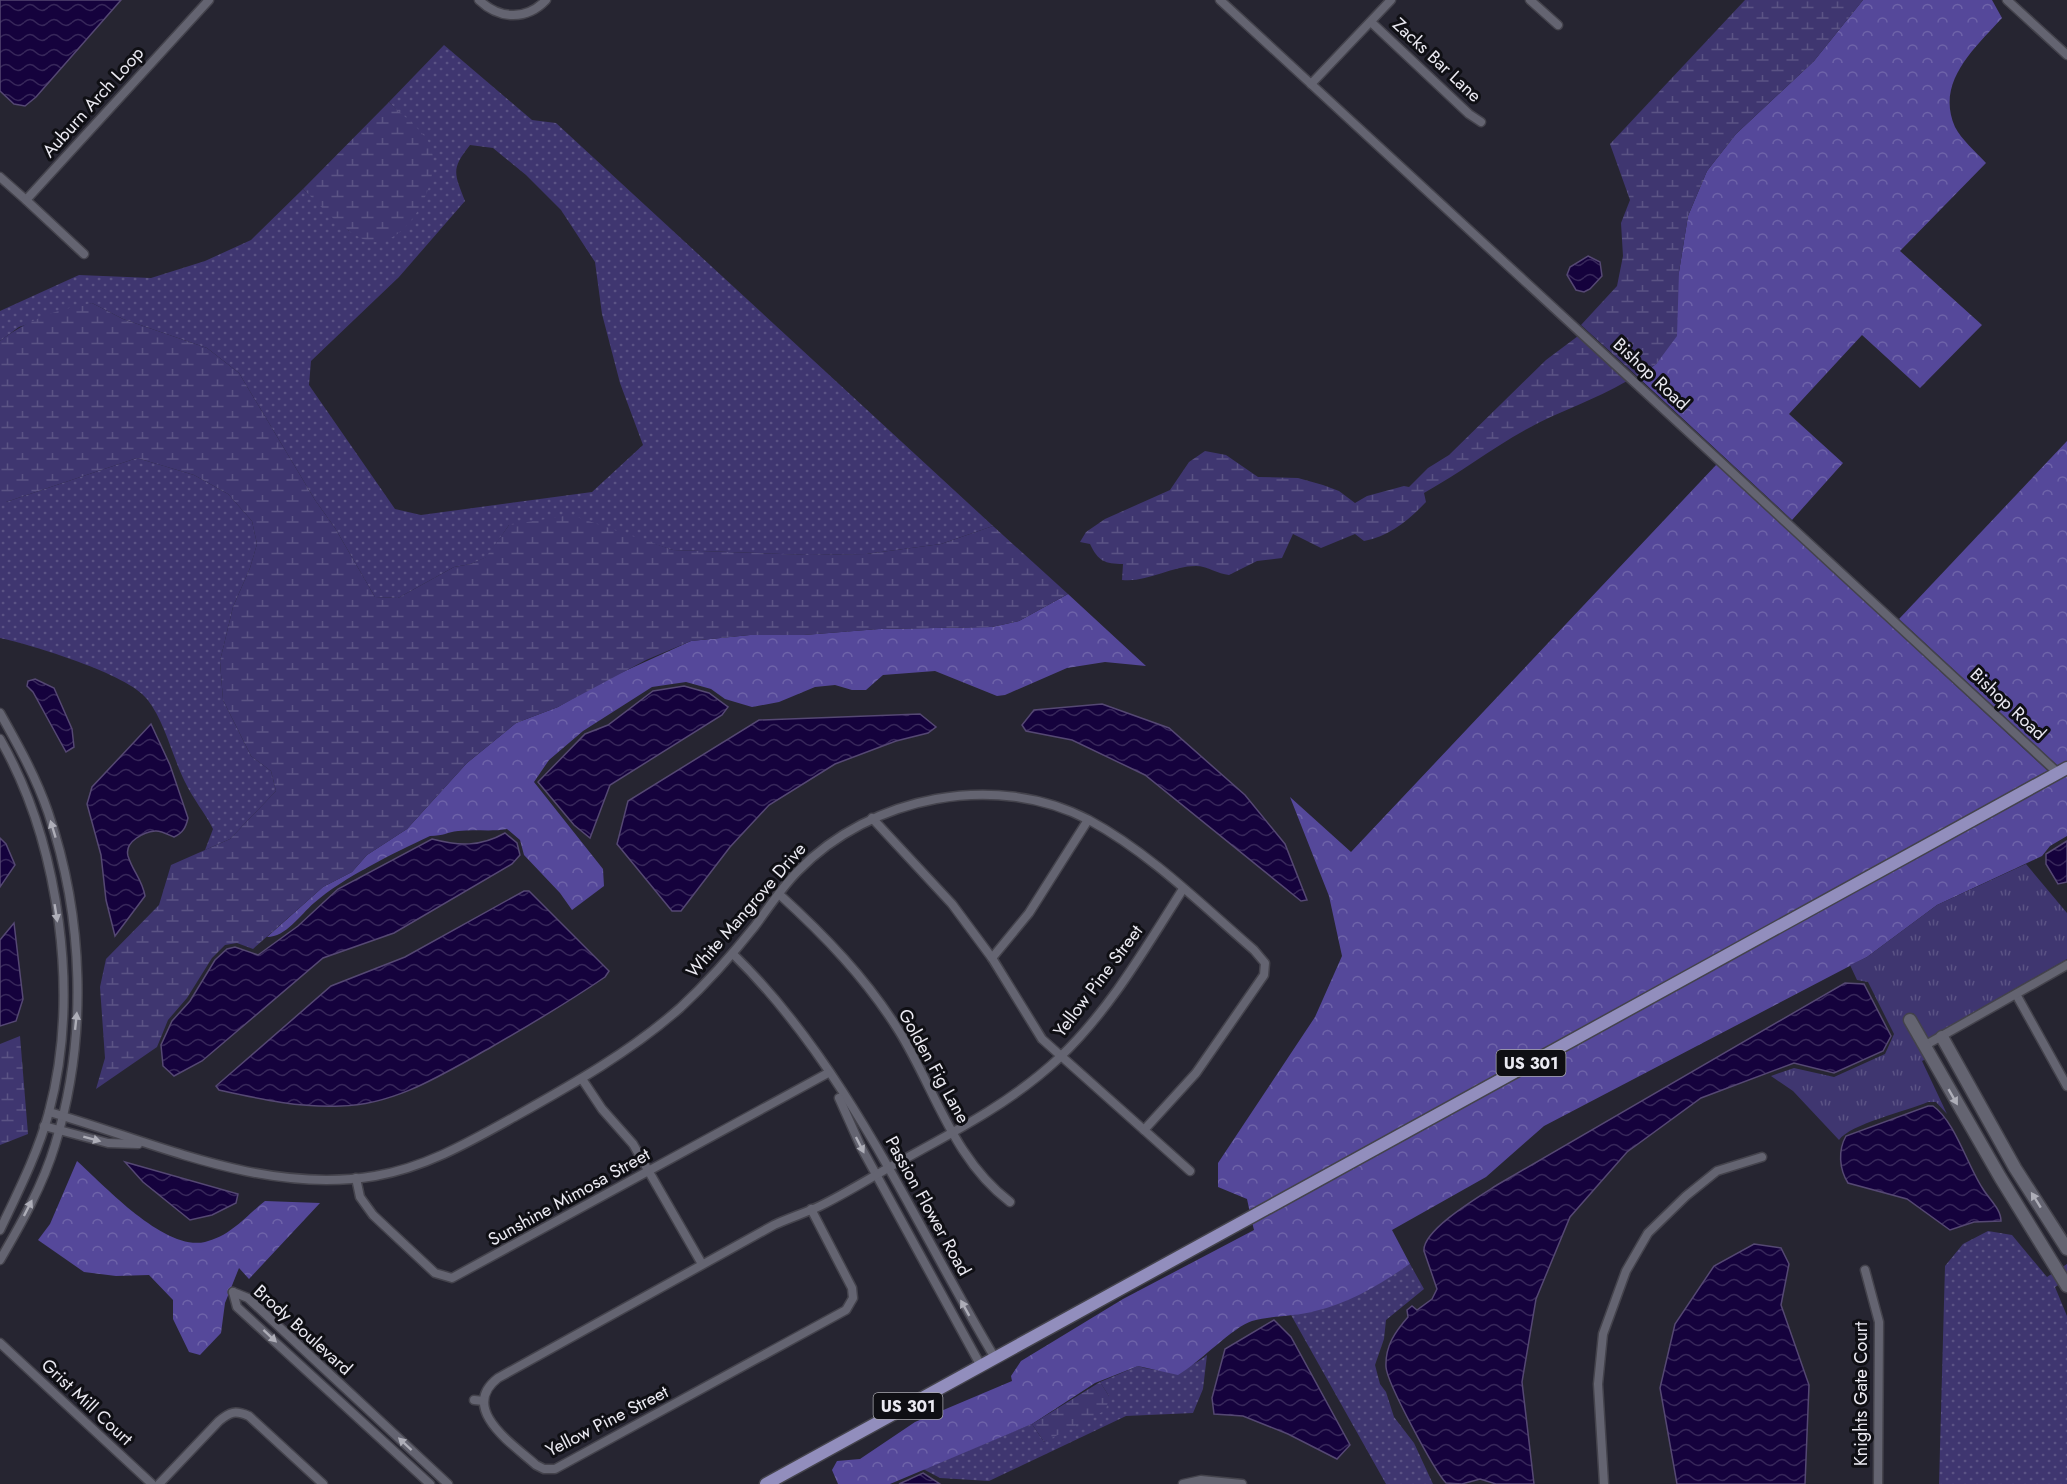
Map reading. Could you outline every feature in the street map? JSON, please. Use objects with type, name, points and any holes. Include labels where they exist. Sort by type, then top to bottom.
[{"type":"main road","name":"US 301","points":[[766,1484],[2062,771]]},
{"type":"street","name":"Auburn Arch Loop","points":[[26,200],[209,0]]},
{"type":"street","points":[[479,0],[499,14],[515,16],[530,13],[546,0]]},
{"type":"street","name":"Bishop Road","points":[[1220,0],[2062,771]]},
{"type":"street","points":[[1311,84],[1391,0]]},
{"type":"street","points":[[1530,0],[1558,25]]},
{"type":"street","points":[[2007,0],[2067,55]]},
{"type":"street","name":"Zacks Bar Lane","points":[[1371,22],[1469,114],[1481,122]]},
{"type":"street","points":[[0,177],[84,254]]},
{"type":"street","points":[[0,713],[48,810],[62,857],[76,938],[77,1004],[70,1081],[59,1130],[36,1191],[0,1260]]},
{"type":"street","points":[[0,739],[33,813],[49,864],[60,939],[62,1001],[57,1075],[49,1112],[34,1156],[0,1230]]},
{"type":"street","name":"White Mangrove Drive","points":[[49,1112],[110,1129],[142,1144],[266,1175],[319,1180],[356,1178],[395,1172],[444,1154],[582,1079],[668,1018],[733,954],[779,894],[813,857],[842,835],[872,818],[932,799],[971,795],[1040,803],[1088,820],[1119,838],[1183,889],[1254,950],[1264,963],[1264,975],[1196,1073],[1144,1130]]},
{"type":"street","points":[[872,818],[936,885],[992,958],[1031,1025],[1061,1056],[1190,1171]]},
{"type":"street","points":[[992,958],[1029,914],[1088,820]]},
{"type":"street","name":"Yellow Pine Street","points":[[811,1209],[852,1288],[852,1303],[842,1313],[552,1470],[536,1465],[490,1422],[484,1401],[488,1388],[498,1378],[702,1264],[876,1175],[1007,1100],[1061,1056],[1125,979],[1183,889]]},
{"type":"street","name":"Golden Fig Lane","points":[[779,894],[837,950],[874,994],[908,1046],[952,1133],[985,1180],[1010,1202]]},
{"type":"street","name":"Passion Flower Road","points":[[733,954],[789,1013],[828,1073],[888,1168],[995,1358]]},
{"type":"street","points":[[1924,1046],[2017,996],[2067,965]]},
{"type":"street","points":[[2017,996],[2067,1086]]},
{"type":"street","points":[[1910,1020],[2000,1178],[2065,1277]]},
{"type":"street","points":[[1942,1037],[2015,1168],[2067,1249]]},
{"type":"street","name":"Passion Flower Road","points":[[828,1073],[876,1175],[981,1366]]},
{"type":"street","name":"Sunshine Mimosa Street","points":[[356,1178],[360,1197],[368,1210],[435,1273],[452,1278],[828,1073]]},
{"type":"street","points":[[582,1079],[602,1109],[627,1136],[702,1264]]},
{"type":"street","name":"White Mangrove Drive","points":[[44,1126],[108,1143],[142,1144]]},
{"type":"street","points":[[1604,1484],[1598,1384],[1603,1334],[1626,1271],[1648,1233],[1686,1196],[1717,1171],[1762,1157]]},
{"type":"street","name":"Knights Gate Court","points":[[1865,1270],[1879,1322],[1878,1484]]},
{"type":"street","name":"Brody Boulevard","points":[[430,1484],[237,1307],[233,1292],[248,1298],[448,1484]]},
{"type":"street","name":"Grist Mill Court","points":[[0,1343],[152,1484]]},
{"type":"street","points":[[474,1400],[484,1401]]},
{"type":"street","points":[[159,1484],[219,1421],[229,1413],[237,1411],[249,1416],[323,1484]]},
{"type":"street","points":[[1183,1484],[1201,1479],[1242,1484]]},
{"type":"green space","points":[[1745,0],[1863,0],[1814,61],[1736,134],[1707,171],[1688,216],[1679,272],[1677,336],[1657,363],[1639,378],[1581,325],[1617,286],[1623,256],[1621,223],[1630,200],[1610,144]]},
{"type":"green space","points":[[1863,0],[1992,0],[2002,18],[1980,41],[1961,67],[1950,95],[1950,111],[1955,127],[1986,163],[1900,251],[1982,325],[1920,388],[1862,335],[1789,414],[1843,463],[1792,520],[1639,378],[1657,363],[1679,272],[1688,216],[1707,171],[1736,134],[1814,61]]},
{"type":"green space","points":[[444,45],[532,120],[556,123],[993,526],[941,544],[866,554],[808,555],[673,550],[629,536],[509,525],[487,557],[471,564],[454,567],[398,598],[375,597],[239,373],[207,348],[123,319],[92,303],[19,327],[0,341],[0,311],[79,275],[151,278],[205,261],[251,240],[303,189],[349,231],[427,141],[389,102]],"holes":[[[470,145],[493,148],[526,175],[561,210],[595,262],[602,314],[620,383],[643,445],[592,492],[421,515],[395,509],[309,385],[311,361],[399,277],[465,201],[456,172],[460,160]]]},
{"type":"green space","points":[[389,102],[428,141],[433,169],[423,202],[413,218],[390,239],[376,242],[357,236],[347,229],[303,189]]},
{"type":"green space","points":[[92,303],[123,319],[207,348],[239,373],[375,597],[398,598],[454,567],[471,564],[486,557],[509,525],[571,515],[673,550],[808,555],[866,554],[941,544],[993,526],[1068,594],[1019,621],[992,627],[750,635],[691,641],[646,660],[558,707],[516,723],[467,763],[407,829],[367,855],[352,872],[323,887],[253,949],[237,943],[225,945],[212,958],[187,998],[168,1020],[157,1047],[96,1089],[105,1058],[100,987],[106,959],[159,905],[171,865],[230,839],[276,791],[271,771],[251,756],[223,700],[220,661],[233,607],[250,568],[257,544],[252,521],[228,494],[194,475],[137,458],[6,502],[0,502],[0,341],[43,316]]},
{"type":"green space","points":[[1578,336],[1627,381],[1527,429],[1501,445],[1424,493],[1426,502],[1419,509],[1398,527],[1373,539],[1364,541],[1355,534],[1321,548],[1293,534],[1282,558],[1257,561],[1229,575],[1196,566],[1131,580],[1122,580],[1123,564],[1111,563],[1099,558],[1090,544],[1080,542],[1086,532],[1105,519],[1170,490],[1189,462],[1205,451],[1226,455],[1258,477],[1298,478],[1339,491],[1355,503],[1367,496],[1404,486],[1409,487],[1428,468],[1449,455],[1546,360]]},
{"type":"green space","points":[[2067,441],[2067,763],[2059,767],[1899,619]]},
{"type":"green space","points":[[137,458],[194,475],[228,494],[252,521],[257,544],[250,568],[233,607],[220,661],[223,700],[251,756],[271,771],[276,791],[230,839],[205,850],[213,829],[185,782],[159,718],[147,699],[137,689],[101,671],[56,654],[0,638],[0,502],[6,502]]},
{"type":"green space","points":[[1717,464],[2050,773],[1250,1213],[1247,1199],[1218,1187],[1218,1163],[1315,1017],[1342,956],[1329,896],[1290,797],[1351,852]]},
{"type":"green space","points":[[1068,594],[1146,666],[1105,662],[1067,668],[1005,695],[997,696],[935,671],[883,675],[866,690],[852,690],[835,685],[815,687],[779,702],[752,707],[725,699],[711,689],[686,682],[652,687],[583,731],[549,760],[534,782],[603,869],[604,886],[572,910],[560,893],[524,855],[520,840],[507,829],[458,831],[430,836],[370,866],[326,893],[287,929],[267,937],[323,887],[352,872],[367,855],[407,829],[467,763],[516,723],[558,707],[603,681],[691,641],[750,635],[804,635],[879,629],[992,627],[1019,621]]},
{"type":"green space","points":[[2067,774],[2067,836],[2050,846],[2042,856],[1937,905],[1867,957],[1544,1126],[1486,1177],[1392,1230],[1410,1264],[1376,1286],[1328,1308],[1252,1321],[1236,1330],[1178,1375],[1138,1366],[1095,1383],[1032,1424],[890,1484],[838,1484],[832,1470],[837,1461],[860,1459],[915,1422],[1012,1381],[1011,1376],[1021,1361],[1123,1299],[1254,1230],[1252,1222]]},
{"type":"green space","points":[[2026,864],[2067,913],[2067,959],[1927,1039],[1913,1013],[1904,1018],[1926,1059],[1922,1061],[1947,1114],[1936,1102],[1928,1102],[1866,1123],[1845,1134],[1839,1140],[1793,1091],[1771,1076],[1794,1068],[1834,1077],[1885,1054],[1894,1034],[1868,982],[1857,980],[1850,965],[1867,957],[1937,905]]},
{"type":"green space","points":[[20,1036],[28,1134],[0,1145],[0,1044]]},
{"type":"green space","points":[[77,1161],[136,1214],[172,1237],[189,1242],[205,1242],[223,1235],[265,1201],[320,1203],[249,1279],[239,1268],[225,1303],[221,1333],[200,1355],[189,1352],[173,1319],[173,1300],[149,1275],[116,1276],[84,1272],[38,1240],[50,1224]]},
{"type":"green space","points":[[1988,1231],[2012,1235],[2047,1277],[2067,1264],[2067,1280],[2055,1287],[2067,1316],[2067,1484],[1939,1484],[1945,1266],[1963,1244]]},
{"type":"green space","points":[[1410,1264],[1424,1289],[1386,1320],[1384,1339],[1375,1365],[1380,1384],[1386,1392],[1394,1417],[1414,1443],[1433,1484],[1386,1484],[1291,1315],[1323,1308],[1354,1296]]},
{"type":"green space","points":[[1207,1355],[1203,1389],[1193,1413],[1126,1416],[989,1481],[940,1478],[923,1469],[1032,1424],[1044,1442],[1109,1396],[1100,1382],[1138,1366],[1165,1371],[1183,1368]]},
{"type":"green space","points":[[1100,1382],[1109,1396],[1106,1410],[1044,1442],[1032,1424]]},
{"type":"water","points":[[0,0],[121,0],[36,97],[25,106],[14,104],[0,91]]},
{"type":"water","points":[[1588,256],[1600,262],[1602,276],[1584,292],[1576,290],[1567,275],[1570,267]]},
{"type":"water","points":[[35,679],[54,688],[72,729],[74,747],[66,752],[33,692],[27,686],[28,681]]},
{"type":"water","points":[[684,686],[709,693],[728,707],[722,715],[610,785],[590,838],[574,825],[538,782],[585,734],[608,725],[653,691]]},
{"type":"water","points":[[1102,704],[1169,728],[1245,795],[1285,844],[1307,900],[1301,901],[1145,775],[1072,740],[1026,731],[1022,725],[1034,710]]},
{"type":"water","points":[[920,714],[936,727],[928,733],[896,741],[835,764],[769,805],[730,847],[681,911],[672,911],[617,844],[628,801],[759,720]]},
{"type":"water","points":[[151,724],[170,765],[188,818],[184,829],[174,837],[155,831],[141,835],[129,846],[128,856],[145,896],[115,936],[106,900],[101,855],[87,804],[92,787]]},
{"type":"water","points":[[505,833],[517,843],[520,855],[512,864],[394,933],[323,958],[202,1061],[174,1076],[163,1066],[161,1045],[172,1021],[190,1001],[215,960],[227,949],[235,947],[258,955],[298,926],[338,889],[432,839],[469,844],[487,841]]},
{"type":"water","points":[[0,838],[6,844],[15,865],[0,887]]},
{"type":"water","points":[[2067,841],[2067,882],[2058,884],[2046,864],[2046,854]]},
{"type":"water","points":[[524,891],[529,891],[609,971],[605,977],[454,1068],[418,1086],[380,1100],[341,1106],[310,1106],[249,1097],[219,1090],[216,1086],[331,986],[405,957]]},
{"type":"water","points":[[14,923],[23,999],[16,1021],[0,1026],[0,940]]},
{"type":"water","points":[[1845,983],[1864,984],[1891,1036],[1883,1051],[1834,1073],[1794,1063],[1701,1098],[1627,1152],[1570,1217],[1536,1299],[1522,1382],[1534,1484],[1496,1484],[1480,1479],[1462,1484],[1446,1483],[1412,1426],[1394,1390],[1386,1367],[1389,1346],[1408,1317],[1407,1310],[1412,1306],[1417,1310],[1432,1299],[1437,1289],[1424,1251],[1432,1233],[1453,1214],[1497,1185]]},
{"type":"water","points":[[1933,1106],[1948,1122],[1977,1180],[1997,1208],[2001,1221],[1974,1222],[1950,1230],[1907,1199],[1848,1183],[1841,1159],[1843,1141],[1846,1136]]},
{"type":"water","points":[[125,1162],[238,1194],[236,1203],[212,1215],[190,1220],[143,1182]]},
{"type":"water","points":[[1754,1244],[1781,1248],[1789,1264],[1781,1305],[1809,1385],[1805,1484],[1677,1484],[1660,1388],[1675,1324],[1714,1266]]},
{"type":"water","points":[[1274,1320],[1291,1337],[1350,1445],[1337,1459],[1288,1434],[1243,1416],[1214,1414],[1212,1398],[1225,1349]]},
{"type":"water","points":[[923,1473],[940,1484],[899,1484]]}]
